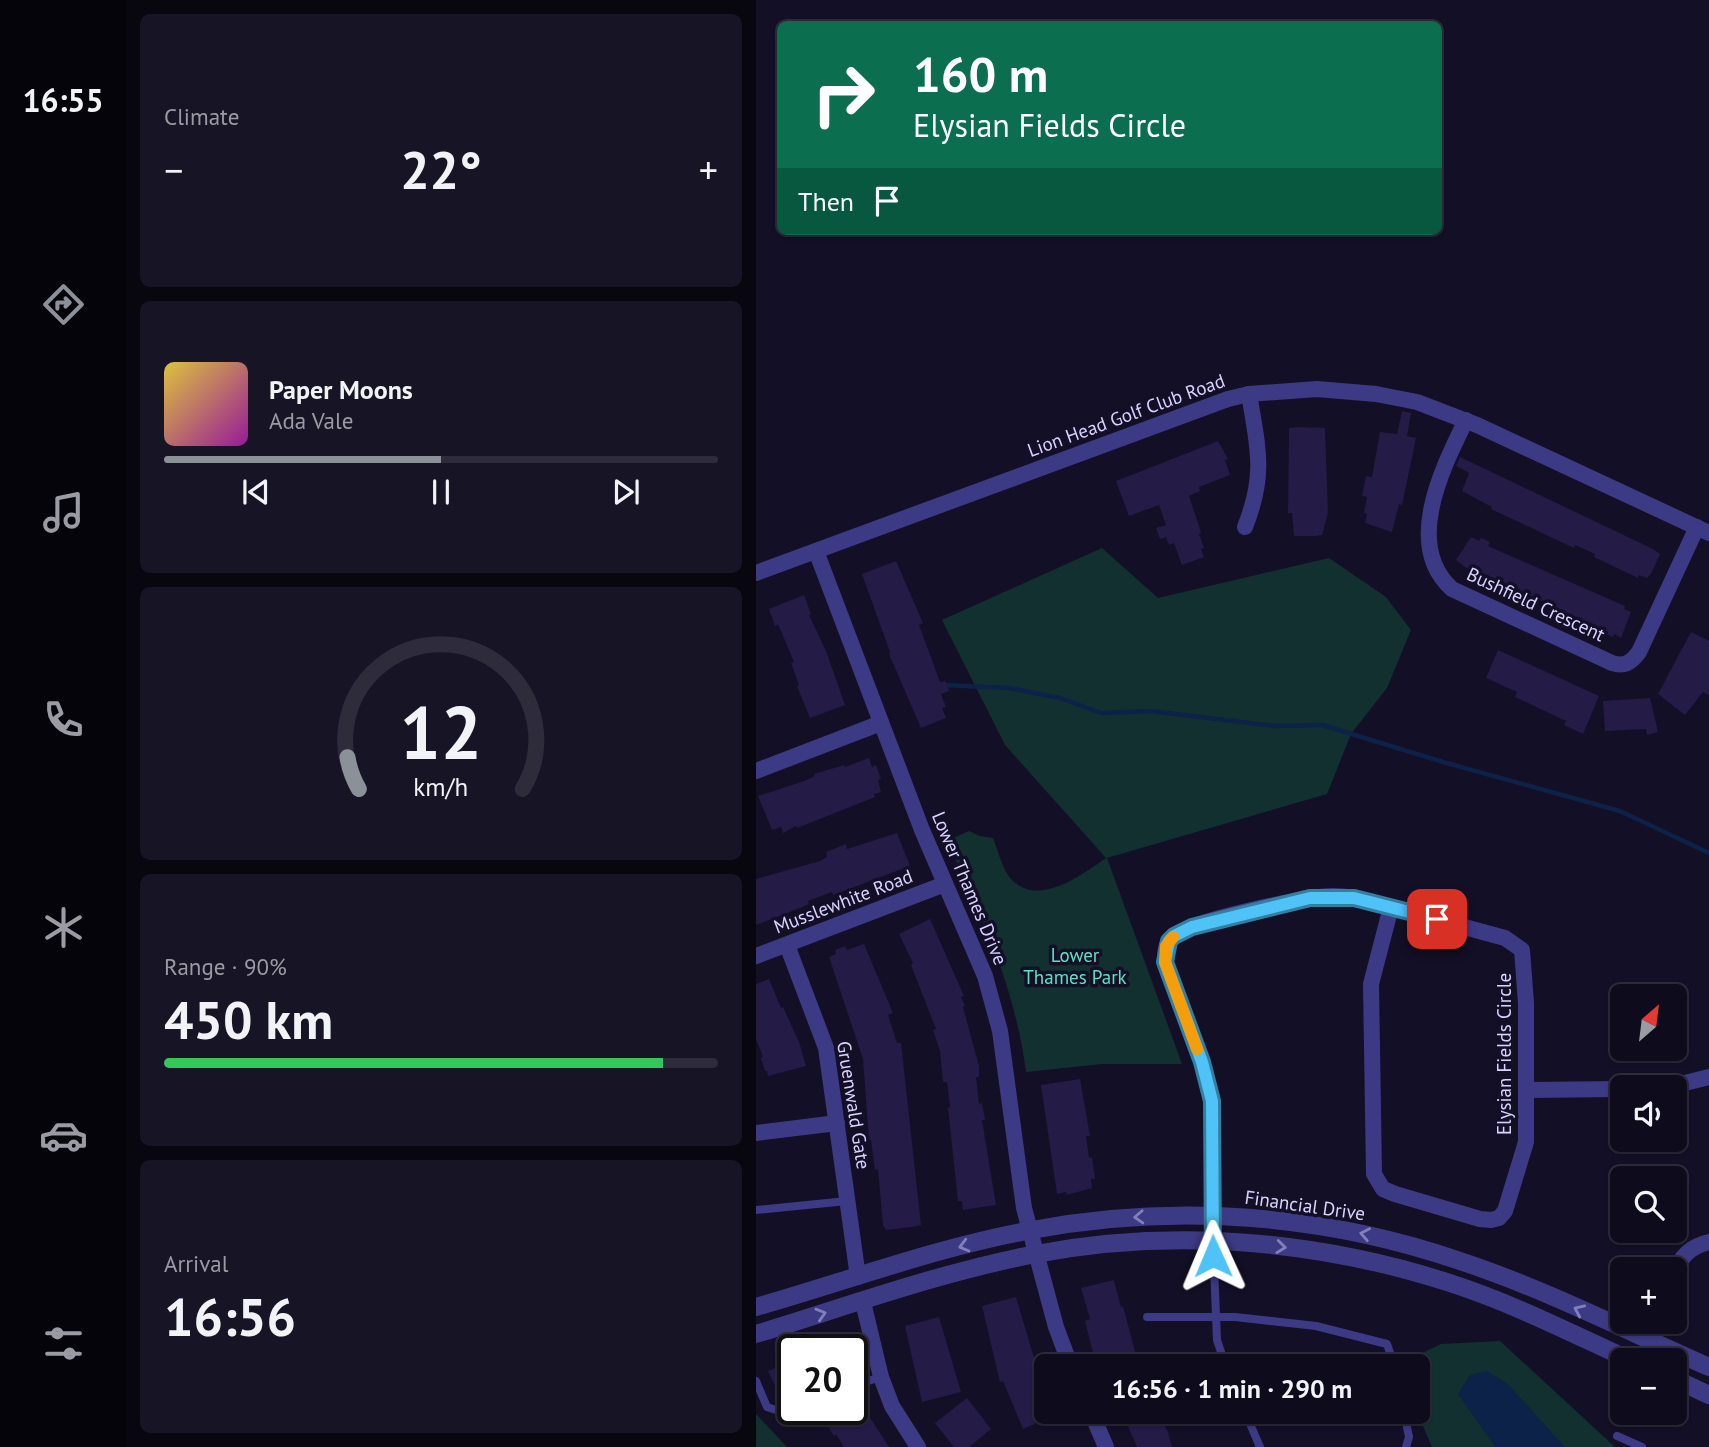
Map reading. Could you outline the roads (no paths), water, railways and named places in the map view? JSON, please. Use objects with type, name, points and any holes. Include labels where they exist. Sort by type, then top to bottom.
[{"type":"street","name":"Lion Head Golf Club Road","points":[[756,573],[1156,424],[1250,394],[1317,389],[1357,391],[1417,402],[1466,420],[1703,530]]},
{"type":"street","points":[[1245,527],[1260,480],[1260,459],[1250,394]]},
{"type":"street","name":"Bushfield Crescent","points":[[1466,420],[1440,475],[1431,516],[1429,543],[1433,559],[1444,582],[1452,589],[1621,666],[1628,664],[1639,652],[1703,530]]},
{"type":"street","name":"Lower Thames Drive","points":[[817,551],[881,723],[945,884],[972,944],[993,1002],[1000,1031],[1024,1208],[1066,1354]]},
{"type":"street","points":[[756,771],[881,723]]},
{"type":"street","name":"Musslewhite Road","points":[[756,956],[945,884]]},
{"type":"street","name":"Elysian Fields Circle","points":[[1213,1241],[1212,1101],[1202,1062],[1165,962],[1166,946],[1174,936],[1192,927],[1310,898],[1354,898],[1391,907],[1505,939],[1522,950],[1526,1090],[1524,1154],[1510,1202],[1499,1218],[1480,1219],[1395,1194],[1377,1183],[1374,1174],[1370,984],[1391,907]]},
{"type":"street","name":"Gruenwald Gate","points":[[787,945],[826,1048],[858,1277]]},
{"type":"street","points":[[1687,1082],[1709,1077]]},
{"type":"street","points":[[1526,1090],[1610,1089]]},
{"type":"street","points":[[756,1133],[837,1123]]},
{"type":"street","name":"Financial Drive","points":[[756,1307],[961,1247],[1031,1230],[1126,1217],[1213,1215],[1334,1228],[1427,1250],[1504,1277],[1709,1367]]},
{"type":"street","points":[[756,1334],[1037,1254],[1088,1246],[1168,1240],[1213,1241],[1323,1252],[1419,1274],[1501,1303],[1610,1351]]},
{"type":"street","points":[[1682,1257],[1709,1242]]},
{"type":"street","points":[[863,1302],[881,1377],[892,1406],[918,1447]]},
{"type":"street","points":[[1687,1385],[1709,1395]]},
{"type":"street","points":[[1096,1424],[1106,1447]]},
{"type":"lane","points":[[756,1210],[847,1201]]},
{"type":"lane","points":[[1213,1241],[1215,1317],[1217,1340],[1222,1354]]},
{"type":"lane","points":[[1147,1317],[1215,1317],[1316,1326],[1387,1344],[1390,1354]]},
{"type":"lane","points":[[868,1381],[881,1377]]},
{"type":"lane","points":[[756,1381],[767,1407],[777,1410]]},
{"type":"lane","points":[[1250,1424],[1260,1447]]},
{"type":"lane","points":[[1406,1424],[1409,1437],[1406,1447]]},
{"type":"lane","points":[[1617,1436],[1642,1447]]},
{"type":"water","points":[[1487,1371],[1508,1384],[1565,1447],[1495,1447],[1458,1394],[1470,1375]]},
{"type":"waterway","points":[[943,685],[1009,688],[1060,698],[1101,713],[1151,711],[1274,726],[1322,725],[1620,811],[1709,853]]},
{"type":"park label","name":"Lower Thames Park","points":[[1075,966]]}]
